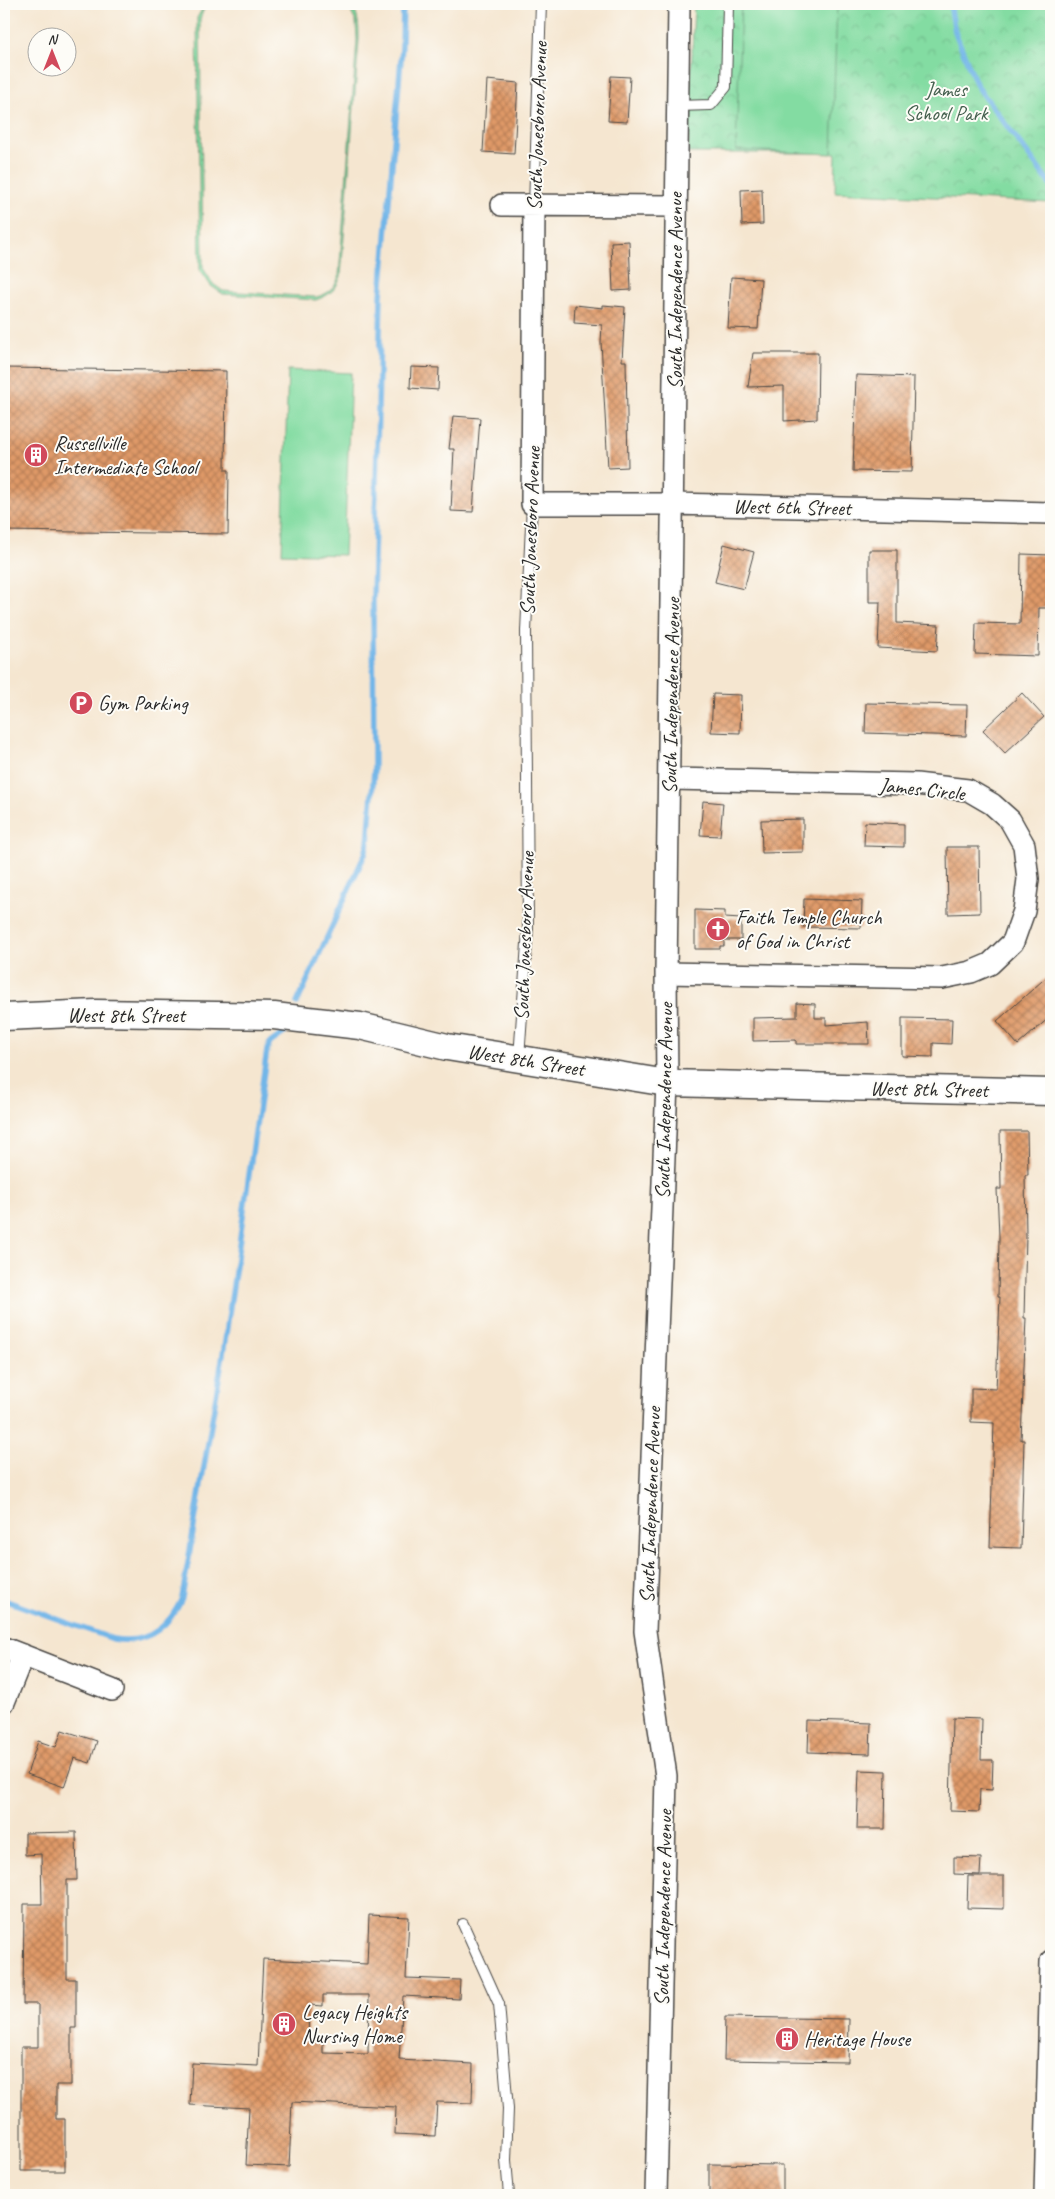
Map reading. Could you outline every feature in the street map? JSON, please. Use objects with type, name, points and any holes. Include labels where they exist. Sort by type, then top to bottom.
[{"type":"street","name":"South Independence Avenue","points":[[656,2195],[666,1776],[645,1631],[667,1083],[666,972],[679,4]]},
{"type":"street","points":[[502,205],[675,206]]},
{"type":"street","name":"South Jonesboro Avenue","points":[[532,504],[534,205]]},
{"type":"street","name":"West 6th Street","points":[[532,504],[673,504],[1051,513]]},
{"type":"street","name":"James Circle","points":[[666,972],[942,978],[971,972],[990,964],[1013,942],[1024,911],[1028,879],[1024,845],[1010,820],[992,804],[968,790],[916,784],[670,780]]},
{"type":"street","name":"West 8th Street","points":[[4,1017],[96,1013],[274,1016],[360,1026],[447,1047],[667,1083],[1051,1092]]},
{"type":"street","points":[[4,1702],[13,1651],[112,1690]]},
{"type":"street","points":[[1045,2195],[1051,1961]]},
{"type":"lane","name":"South Jonesboro Avenue","points":[[534,205],[541,4]]},
{"type":"lane","points":[[677,106],[711,105],[726,87],[728,4]]},
{"type":"lane","name":"South Jonesboro Avenue","points":[[518,1058],[528,929],[526,631],[532,504]]},
{"type":"lane","points":[[463,1924],[499,2004],[508,2109],[506,2160],[509,2195]]},
{"type":"green space","points":[[205,4],[209,4],[203,11],[200,19],[203,268],[213,284],[223,291],[316,297],[330,290],[339,276],[357,40],[356,22],[347,4],[350,4],[357,16],[359,40],[341,276],[332,291],[316,300],[223,294],[211,286],[200,270],[197,18]]},
{"type":"green space","name":"James School Park","points":[[694,4],[1051,4],[1051,203],[835,192],[836,153],[688,153]]},
{"type":"green space","points":[[741,4],[837,4],[832,154],[736,150]]},
{"type":"green space","points":[[288,370],[351,373],[344,555],[282,553]]},
{"type":"building","points":[[611,76],[630,77],[627,122],[608,121]]},
{"type":"building","points":[[487,80],[518,83],[514,154],[483,152]]},
{"type":"building","points":[[762,189],[763,224],[742,225],[741,190]]},
{"type":"building","points":[[629,241],[631,290],[613,291],[611,242]]},
{"type":"building","points":[[731,277],[761,279],[758,329],[728,328]]},
{"type":"building","points":[[575,305],[603,308],[603,305],[625,307],[622,361],[626,361],[628,467],[608,468],[601,342],[602,325],[574,323]]},
{"type":"building","points":[[753,353],[818,353],[817,419],[784,421],[784,386],[748,387]]},
{"type":"building","points":[[411,367],[439,368],[438,390],[410,388]]},
{"type":"building","name":"Russellville Intermediate School","points":[[4,368],[226,371],[225,470],[229,470],[228,534],[4,531]]},
{"type":"building","points":[[856,375],[914,377],[912,472],[853,471]]},
{"type":"building","points":[[453,416],[480,418],[473,512],[451,511],[454,449],[449,449]]},
{"type":"building","points":[[724,544],[754,552],[744,589],[715,582]]},
{"type":"building","points":[[869,550],[897,550],[897,623],[939,625],[937,651],[878,648],[880,602],[869,602]]},
{"type":"building","points":[[1021,554],[1051,555],[1051,608],[1039,608],[1038,656],[975,654],[976,623],[1020,624]]},
{"type":"building","points":[[1022,693],[1044,717],[1005,753],[983,730]]},
{"type":"building","points":[[713,694],[741,695],[740,733],[711,732]]},
{"type":"building","points":[[866,703],[967,705],[966,736],[865,733]]},
{"type":"building","points":[[703,801],[723,803],[720,836],[700,835]]},
{"type":"building","points":[[803,819],[803,852],[762,853],[761,820]]},
{"type":"building","points":[[865,822],[904,824],[904,847],[864,846]]},
{"type":"building","points":[[947,847],[979,847],[980,913],[948,914]]},
{"type":"building","points":[[804,899],[862,901],[861,928],[803,927]]},
{"type":"building","name":"Faith Temple Church of God in Christ","points":[[695,910],[725,911],[725,918],[741,919],[741,940],[724,940],[724,946],[720,946],[720,949],[695,949]]},
{"type":"building","points":[[1051,973],[1051,1016],[1018,1045],[997,1021]]},
{"type":"building","points":[[797,1003],[815,1004],[815,1018],[826,1018],[826,1025],[868,1022],[869,1044],[796,1044],[796,1040],[753,1041],[753,1018],[797,1017]]},
{"type":"building","points":[[902,1018],[952,1019],[951,1044],[933,1043],[933,1057],[902,1056]]},
{"type":"building","points":[[1000,1131],[1027,1131],[1028,1175],[1025,1175],[1024,1318],[1026,1318],[1021,1440],[1024,1440],[1021,1548],[990,1547],[994,1423],[971,1422],[971,1388],[996,1389],[1000,1297],[998,1297],[999,1236],[997,1189],[1001,1189]]},
{"type":"building","points":[[952,1718],[982,1719],[981,1760],[993,1760],[992,1790],[980,1789],[979,1812],[950,1811]]},
{"type":"building","points":[[809,1721],[871,1723],[870,1754],[808,1752]]},
{"type":"building","points":[[62,1730],[97,1741],[90,1763],[74,1758],[64,1787],[27,1774],[38,1741],[56,1747]]},
{"type":"building","points":[[859,1770],[886,1771],[885,1829],[857,1829]]},
{"type":"building","points":[[76,1832],[77,1880],[67,1880],[67,1979],[76,1979],[76,2028],[71,2028],[71,2085],[56,2085],[56,2119],[65,2119],[65,2171],[21,2171],[21,2047],[38,2047],[38,2004],[23,2004],[24,1904],[42,1904],[41,1854],[25,1855],[25,1833]]},
{"type":"building","points":[[954,1857],[981,1858],[980,1875],[954,1874]]},
{"type":"building","points":[[968,1876],[1004,1876],[1004,1909],[967,1908]]},
{"type":"building","name":"Legacy Heights Nursing Home","points":[[369,1915],[409,1917],[406,1978],[460,1980],[459,1999],[403,1996],[399,2060],[473,2064],[472,2103],[437,2102],[435,2136],[395,2134],[396,2107],[292,2102],[289,2167],[246,2165],[249,2108],[190,2105],[192,2063],[258,2066],[263,1959],[367,1964]],"holes":[[[323,1995],[369,1995],[368,2054],[323,2053],[323,2042],[308,2042],[309,2005],[323,2006]]]},
{"type":"building","name":"Heritage House","points":[[725,2017],[849,2019],[848,2062],[724,2060]]},
{"type":"building","points":[[709,2164],[783,2165],[783,2195],[709,2195]]},
{"type":"waterway","points":[[297,1003],[365,854],[368,843],[374,770],[373,600],[381,296],[402,47],[403,4]]},
{"type":"waterway","points":[[950,4],[955,32],[977,86],[1051,185]]},
{"type":"waterway","points":[[4,1600],[113,1639],[125,1640],[137,1639],[156,1632],[171,1617],[182,1598],[224,1348],[267,1050],[270,1043],[284,1033]]},
{"type":"place","name":"Russellville Intermediate School","points":[[36,455]]},
{"type":"place","name":"Gym Parking","points":[[81,703]]},
{"type":"place","name":"Faith Temple Church of God in Christ","points":[[718,929]]},
{"type":"place","name":"Legacy Heights Nursing Home","points":[[284,2024]]},
{"type":"place","name":"Heritage House","points":[[787,2039]]}]
